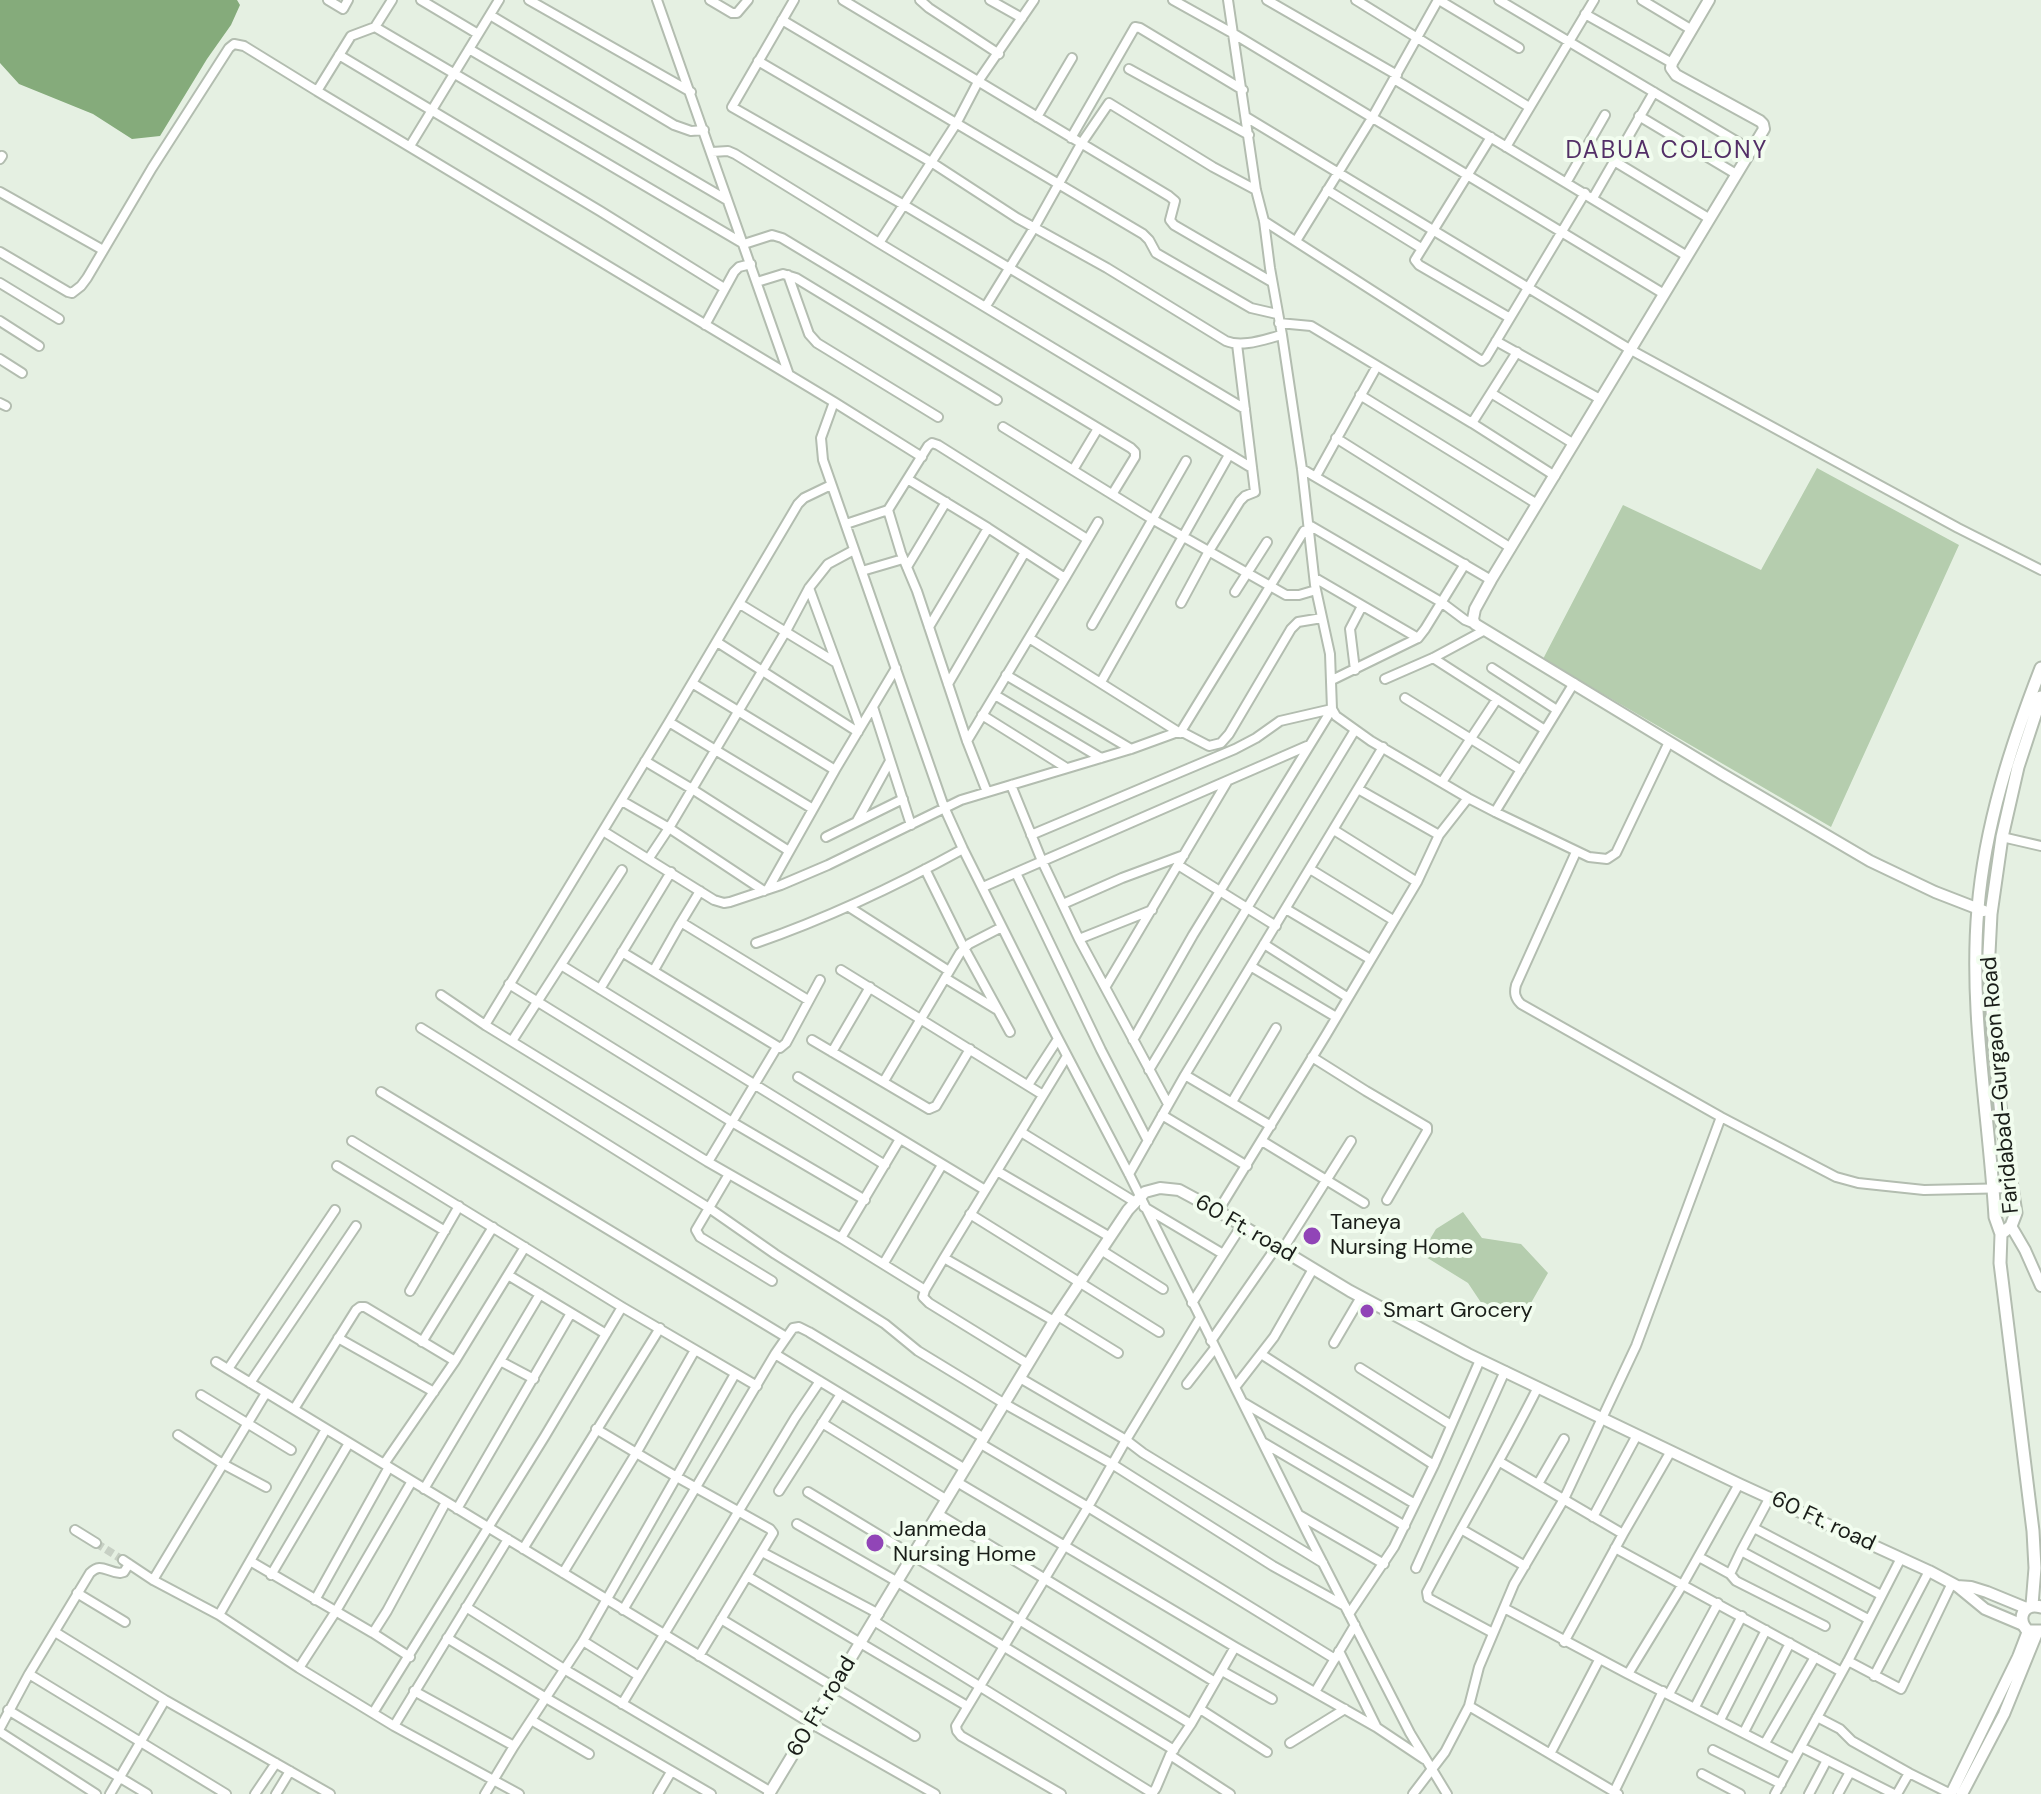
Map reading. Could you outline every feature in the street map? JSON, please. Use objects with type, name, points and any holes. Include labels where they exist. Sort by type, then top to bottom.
[{"type":"main road","name":"Faridabad-Gurgaon Road","points":[[2032,1630],[2022,1615],[2033,1607],[2038,1565],[2000,1263],[2001,1234],[1995,1217],[1976,1002],[1978,908],[1987,847],[2001,782],[2041,668]]},
{"type":"main road","name":"Faridabad-Gurgaon Road","points":[[2001,1234],[2011,1226],[2016,1213],[2001,1116],[1993,1029],[1989,953],[1991,914],[2002,837],[2018,767],[2041,697]]},
{"type":"street","points":[[328,0],[343,9],[348,0]]},
{"type":"street","points":[[317,91],[351,36],[375,27],[392,0]]},
{"type":"street","points":[[421,0],[478,34]]},
{"type":"street","points":[[410,146],[499,0]]},
{"type":"street","points":[[529,0],[691,92]]},
{"type":"street","points":[[657,0],[789,375]]},
{"type":"street","points":[[710,0],[732,13],[737,13],[748,0]]},
{"type":"street","points":[[794,0],[732,107],[904,205],[1245,409]]},
{"type":"street","points":[[843,0],[1173,199],[1176,204],[1170,220],[1174,225],[1272,282]]},
{"type":"street","points":[[920,0],[999,54]]},
{"type":"street","points":[[990,0],[1022,18]]},
{"type":"street","points":[[879,243],[956,124],[979,80],[1034,0]]},
{"type":"street","points":[[1173,0],[1664,294]]},
{"type":"street","points":[[1228,0],[1256,190],[1264,221],[1282,335],[1316,590],[1330,654],[1332,709],[1336,716],[1468,798],[1576,852],[1600,859],[1607,859],[1616,853],[1669,742]]},
{"type":"street","points":[[1267,0],[1687,256]]},
{"type":"street","points":[[1356,0],[1529,107]]},
{"type":"street","points":[[1296,241],[1372,118],[1439,0],[1519,48]]},
{"type":"street","points":[[1499,0],[1751,150]]},
{"type":"street","points":[[1506,147],[1594,0]]},
{"type":"street","points":[[1642,0],[1692,30]]},
{"type":"street","points":[[1480,627],[1473,615],[1491,580],[1763,133],[1763,124],[1676,75],[1671,68],[1708,0]]},
{"type":"street","points":[[1585,14],[1672,63]]},
{"type":"street","points":[[490,15],[674,125],[691,131],[704,130]]},
{"type":"street","points":[[782,20],[1143,234],[1156,253],[1251,308],[1278,319],[1311,326],[1555,476]]},
{"type":"street","points":[[375,27],[744,244],[772,235],[782,238],[1131,448],[1136,455],[1113,493]]},
{"type":"street","points":[[1071,138],[1135,27],[1243,90]]},
{"type":"street","points":[[0,252],[72,293],[81,286],[229,48],[234,44],[244,46],[922,457]]},
{"type":"street","points":[[469,49],[728,200]]},
{"type":"street","points":[[339,55],[724,288]]},
{"type":"street","points":[[1037,117],[1072,58]]},
{"type":"street","points":[[758,61],[1226,341],[1237,344],[1282,335]]},
{"type":"street","points":[[1129,69],[1249,135]]},
{"type":"street","points":[[1264,221],[1485,361],[1561,233],[1614,161],[1654,92]]},
{"type":"street","points":[[986,306],[1106,105],[1112,104],[1256,190]]},
{"type":"street","points":[[1566,183],[1605,115]]},
{"type":"street","points":[[1639,116],[1736,174]]},
{"type":"street","points":[[1246,117],[1631,350],[2041,570]]},
{"type":"street","points":[[1491,137],[1421,248],[1416,263],[1510,318]]},
{"type":"street","points":[[712,152],[735,154],[1252,468]]},
{"type":"street","points":[[1614,161],[1710,219]]},
{"type":"street","points":[[1327,190],[1421,248]]},
{"type":"street","points":[[0,192],[103,250]]},
{"type":"street","points":[[705,325],[736,269],[751,264]]},
{"type":"street","points":[[757,282],[783,274],[796,278],[997,400]]},
{"type":"street","points":[[788,275],[809,334],[817,343],[938,417]]},
{"type":"street","points":[[0,283],[59,319]]},
{"type":"street","points":[[0,321],[39,346]]},
{"type":"street","points":[[1496,341],[1600,399]]},
{"type":"street","points":[[1181,603],[1242,498],[1255,492],[1237,344]]},
{"type":"street","points":[[1472,423],[1517,352]]},
{"type":"street","points":[[0,359],[22,373]]},
{"type":"street","points":[[1316,476],[1377,366]]},
{"type":"street","points":[[1491,393],[1574,444]]},
{"type":"street","points":[[1360,395],[1537,504]]},
{"type":"street","points":[[834,402],[821,438],[823,460],[944,807],[1298,1515],[1410,1733],[1447,1794]]},
{"type":"street","points":[[1003,427],[1152,519],[1289,596],[1316,590]]},
{"type":"street","points":[[1073,470],[1097,430]]},
{"type":"street","points":[[1336,438],[1511,548]]},
{"type":"street","points":[[846,524],[888,510],[928,446],[935,443],[1087,539]]},
{"type":"street","points":[[1101,682],[1229,455]]},
{"type":"street","points":[[1092,625],[1186,461]]},
{"type":"street","points":[[1302,469],[1491,580]]},
{"type":"street","points":[[909,480],[1065,578]]},
{"type":"street","points":[[485,1025],[798,504],[831,485]]},
{"type":"street","points":[[862,571],[905,563],[946,502]]},
{"type":"street","points":[[888,510],[987,792]]},
{"type":"street","points":[[967,741],[1098,522]]},
{"type":"street","points":[[929,627],[988,528]]},
{"type":"street","points":[[603,831],[724,903],[828,865],[944,807],[1180,733],[1307,528]]},
{"type":"street","points":[[1307,528],[1441,602],[1460,618],[1480,627],[1870,861],[1991,914]]},
{"type":"street","points":[[1235,592],[1267,542]]},
{"type":"street","points":[[649,858],[809,588],[828,564],[854,550]]},
{"type":"street","points":[[948,684],[1025,552]]},
{"type":"street","points":[[1332,680],[1418,638],[1465,564]]},
{"type":"street","points":[[1315,578],[1418,638]]},
{"type":"street","points":[[809,588],[859,730]]},
{"type":"street","points":[[740,604],[836,662]]},
{"type":"street","points":[[1355,670],[1350,629],[1362,606]]},
{"type":"street","points":[[1029,638],[1180,733],[1209,746],[1224,741],[1291,629],[1298,622],[1322,618]]},
{"type":"street","points":[[1385,679],[1433,658],[1480,627]]},
{"type":"street","points":[[717,642],[859,730]]},
{"type":"street","points":[[1433,658],[1545,730]]},
{"type":"street","points":[[766,890],[896,668]]},
{"type":"street","points":[[1492,668],[1557,710]]},
{"type":"street","points":[[1006,675],[1131,749]]},
{"type":"street","points":[[692,683],[835,770]]},
{"type":"street","points":[[1495,812],[1574,683]]},
{"type":"street","points":[[995,695],[1101,758]]},
{"type":"street","points":[[1405,698],[1521,770]]},
{"type":"street","points":[[1442,782],[1497,699]]},
{"type":"street","points":[[873,707],[911,825]]},
{"type":"street","points":[[1133,1040],[1332,709]]},
{"type":"street","points":[[1031,835],[1235,749],[1280,721],[1332,709]]},
{"type":"street","points":[[982,715],[1065,767]]},
{"type":"street","points":[[669,722],[813,809]]},
{"type":"street","points":[[1149,1070],[1355,730]]},
{"type":"street","points":[[983,887],[1308,746]]},
{"type":"street","points":[[1129,1174],[1185,1075],[1383,747]]},
{"type":"street","points":[[645,761],[789,851]]},
{"type":"street","points":[[857,821],[890,761]]},
{"type":"street","points":[[1106,986],[1227,782]]},
{"type":"street","points":[[1011,785],[1079,939],[1168,1104]]},
{"type":"street","points":[[1358,789],[1439,835]]},
{"type":"street","points":[[1218,1211],[1417,882],[1439,835],[1468,798]]},
{"type":"street","points":[[826,837],[903,799]]},
{"type":"street","points":[[622,801],[766,890]]},
{"type":"street","points":[[1334,830],[1417,882]]},
{"type":"street","points":[[2002,837],[2041,846]]},
{"type":"street","points":[[756,943],[849,907],[963,849]]},
{"type":"street","points":[[1576,852],[1516,985],[1514,992],[1521,1004],[1721,1117],[1846,1180],[1924,1190],[2013,1188]]},
{"type":"street","points":[[1063,904],[1184,855]]},
{"type":"street","points":[[1178,865],[1276,926]]},
{"type":"street","points":[[925,869],[1010,1032]]},
{"type":"street","points":[[1310,869],[1393,920]]},
{"type":"street","points":[[512,1041],[622,870]]},
{"type":"street","points":[[600,989],[671,872]]},
{"type":"street","points":[[1016,873],[1148,1141]]},
{"type":"street","points":[[654,970],[700,891]]},
{"type":"street","points":[[849,907],[997,1010]]},
{"type":"street","points":[[1286,909],[1370,959]]},
{"type":"street","points":[[1079,939],[1152,910]]},
{"type":"street","points":[[680,924],[690,926],[808,1000]]},
{"type":"street","points":[[884,1081],[964,948],[1002,927]]},
{"type":"street","points":[[1264,944],[1347,997]]},
{"type":"street","points":[[622,952],[777,1047],[783,1047],[786,1043],[820,980]]},
{"type":"street","points":[[561,965],[885,1165]]},
{"type":"street","points":[[1252,967],[1336,1017]]},
{"type":"street","points":[[841,970],[1043,1095]]},
{"type":"street","points":[[509,984],[865,1200]]},
{"type":"street","points":[[832,1052],[870,987]]},
{"type":"street","points":[[441,995],[708,1162],[884,1263],[925,1290]]},
{"type":"street","points":[[421,1028],[709,1208],[885,1324],[918,1351],[1112,1464],[1347,1610]]},
{"type":"street","points":[[1232,1102],[1276,1028]]},
{"type":"street","points":[[1028,1085],[1058,1039]]},
{"type":"street","points":[[812,1040],[933,1109],[970,1049]]},
{"type":"street","points":[[708,1162],[777,1047]]},
{"type":"street","points":[[1028,1364],[923,1297],[1067,1056]]},
{"type":"street","points":[[1312,1057],[1427,1127],[1387,1200]]},
{"type":"street","points":[[1185,1075],[1271,1126]]},
{"type":"street","points":[[798,1077],[985,1190]]},
{"type":"street","points":[[381,1092],[786,1337]]},
{"type":"street","points":[[1162,1115],[1247,1166]]},
{"type":"street","points":[[1413,1794],[1430,1765],[1445,1752],[1469,1706],[1479,1667],[1504,1608],[1564,1499],[1602,1419],[1646,1322],[1721,1117]]},
{"type":"street","points":[[1021,1132],[1223,1254]]},
{"type":"street","points":[[841,1238],[900,1139]]},
{"type":"street","points":[[352,1141],[757,1386]]},
{"type":"street","points":[[1262,1141],[1364,1203]]},
{"type":"street","points":[[1187,1384],[1351,1141]]},
{"type":"street","points":[[884,1263],[942,1165]]},
{"type":"street","points":[[337,1166],[445,1231]]},
{"type":"street","points":[[997,1171],[1110,1237]]},
{"type":"street","points":[[729,1174],[696,1230],[700,1237],[772,1281]]},
{"type":"street","name":"60 Ft. road","points":[[770,1793],[1056,1319],[1110,1237],[1153,1189],[1179,1190],[1361,1297],[1480,1360],[1602,1419],[1954,1585],[1971,1587],[2033,1607]]},
{"type":"street","points":[[410,1291],[459,1206]]},
{"type":"street","points":[[228,1369],[335,1210]]},
{"type":"street","points":[[970,1214],[1159,1332]]},
{"type":"street","points":[[1192,1303],[1242,1225]]},
{"type":"street","points":[[250,1383],[356,1226]]},
{"type":"street","points":[[2011,1226],[2041,1286]]},
{"type":"street","points":[[422,1342],[493,1227]]},
{"type":"street","points":[[315,1600],[386,1466],[525,1247]]},
{"type":"street","points":[[1101,1250],[1163,1289]]},
{"type":"street","points":[[944,1258],[1118,1353]]},
{"type":"street","points":[[1236,1386],[1274,1337],[1313,1269]]},
{"type":"street","points":[[508,1275],[606,1334]]},
{"type":"street","points":[[424,1489],[540,1294]]},
{"type":"street","points":[[1334,1343],[1361,1297]]},
{"type":"street","points":[[294,1409],[360,1307],[365,1307],[455,1361]]},
{"type":"street","points":[[373,1713],[622,1307]]},
{"type":"street","points":[[457,1509],[571,1313]]},
{"type":"street","points":[[1061,1794],[961,1736],[956,1726],[1200,1318]]},
{"type":"street","points":[[623,1610],[775,1354],[793,1328],[799,1327],[1088,1507],[1337,1655],[1376,1727]]},
{"type":"street","points":[[523,1549],[660,1328]]},
{"type":"street","points":[[338,1338],[434,1392]]},
{"type":"street","points":[[563,1573],[695,1350]]},
{"type":"street","points":[[775,1354],[965,1469]]},
{"type":"street","points":[[1261,1354],[1434,1465]]},
{"type":"street","points":[[1347,1610],[1384,1564],[1405,1526],[1480,1360]]},
{"type":"street","points":[[500,1361],[534,1379]]},
{"type":"street","points":[[216,1362],[812,1724],[935,1794]]},
{"type":"street","points":[[1360,1368],[1451,1425]]},
{"type":"street","points":[[1416,1568],[1505,1371]]},
{"type":"street","points":[[485,1794],[583,1641],[735,1374]]},
{"type":"street","points":[[1020,1378],[1323,1563]]},
{"type":"street","points":[[622,1704],[820,1381]]},
{"type":"street","points":[[1493,1633],[1427,1596],[1538,1387]]},
{"type":"street","points":[[153,1580],[266,1393]]},
{"type":"street","points":[[779,1491],[841,1394]]},
{"type":"street","points":[[201,1395],[291,1450]]},
{"type":"street","points":[[1243,1403],[1415,1504]]},
{"type":"street","points":[[822,1423],[947,1500]]},
{"type":"street","points":[[219,1615],[326,1429]]},
{"type":"street","points":[[596,1429],[773,1533],[699,1656]]},
{"type":"street","points":[[178,1435],[266,1487]]},
{"type":"street","points":[[1593,1517],[1637,1435]]},
{"type":"street","points":[[1538,1484],[1564,1439]]},
{"type":"street","points":[[1262,1442],[1405,1526]]},
{"type":"street","points":[[271,1575],[349,1443]]},
{"type":"street","points":[[1564,1642],[1671,1451]]},
{"type":"street","points":[[1500,1462],[1623,1534]]},
{"type":"street","points":[[299,1668],[412,1481]]},
{"type":"street","points":[[957,1482],[1376,1727],[1430,1765]]},
{"type":"street","points":[[1628,1674],[1739,1484]]},
{"type":"street","points":[[808,1492],[1191,1724]]},
{"type":"street","points":[[1730,1574],[1770,1497]]},
{"type":"street","points":[[373,1633],[446,1502]]},
{"type":"street","points":[[938,1514],[1215,1682]]},
{"type":"street","points":[[1298,1515],[1384,1564]]},
{"type":"street","points":[[797,1524],[1004,1646],[1172,1752],[1225,1793]]},
{"type":"street","points":[[1754,1528],[1881,1595]]},
{"type":"street","points":[[1461,1529],[1525,1566]]},
{"type":"street","points":[[75,1530],[96,1543]]},
{"type":"street","points":[[394,1726],[508,1539]]},
{"type":"street","points":[[1615,1548],[1842,1672]]},
{"type":"street","points":[[1741,1551],[1868,1619]]},
{"type":"street","points":[[762,1552],[876,1617],[1152,1793],[1172,1752],[1235,1647]]},
{"type":"street","points":[[1699,1557],[1730,1574],[1736,1581],[1825,1626]]},
{"type":"street","points":[[1775,1794],[1901,1558]]},
{"type":"street","points":[[250,1561],[410,1657]]},
{"type":"street","points":[[96,1794],[0,1730],[8,1710],[90,1573],[95,1567],[124,1572],[126,1562],[219,1615],[394,1726],[519,1794]]},
{"type":"street","points":[[1874,1676],[1929,1571]]},
{"type":"street","points":[[747,1576],[967,1706]]},
{"type":"street","points":[[1848,1661],[1899,1689],[1904,1687],[1954,1585],[1985,1609],[2032,1630]]},
{"type":"street","points":[[77,1593],[125,1622]]},
{"type":"street","points":[[1469,1706],[1616,1793],[1666,1693],[1718,1603]]},
{"type":"street","points":[[466,1607],[770,1793]]},
{"type":"street","points":[[1504,1608],[1564,1642],[1794,1759]]},
{"type":"street","points":[[1695,1707],[1742,1616]]},
{"type":"street","points":[[721,1619],[915,1736]]},
{"type":"street","points":[[1315,1692],[1355,1625]]},
{"type":"street","points":[[1720,1720],[1766,1630]]},
{"type":"street","points":[[1817,1717],[1840,1729],[1852,1741],[1951,1794],[2032,1630]]},
{"type":"street","points":[[1962,1794],[2004,1714],[2032,1630]]},
{"type":"street","points":[[55,1632],[165,1700],[330,1794]]},
{"type":"street","points":[[447,1638],[711,1794]]},
{"type":"street","points":[[583,1641],[639,1676]]},
{"type":"street","points":[[1744,1732],[1790,1643]]},
{"type":"street","points":[[1765,1743],[1815,1657]]},
{"type":"street","points":[[1550,1754],[1599,1660]]},
{"type":"street","points":[[1222,1671],[1272,1699]]},
{"type":"street","points":[[29,1674],[226,1794]]},
{"type":"street","points":[[414,1691],[514,1746]]},
{"type":"street","points":[[110,1794],[165,1700]]},
{"type":"street","points":[[1200,1709],[1267,1752]]},
{"type":"street","points":[[1290,1743],[1345,1709]]},
{"type":"street","points":[[8,1710],[147,1794]]},
{"type":"street","points":[[531,1720],[589,1754]]},
{"type":"street","points":[[1801,1747],[1895,1794],[1909,1773]]},
{"type":"street","points":[[1713,1750],[1781,1784]]},
{"type":"street","points":[[1809,1794],[1827,1760]]},
{"type":"street","points":[[255,1794],[276,1763]]},
{"type":"street","points":[[276,1794],[290,1771]]},
{"type":"street","points":[[658,1794],[671,1772]]},
{"type":"street","points":[[1838,1794],[1850,1772]]},
{"type":"street","points":[[1702,1774],[1740,1794]]},
{"type":"street","points":[[1869,1794],[1874,1785]]},
{"type":"shaded area","points":[[0,0],[237,0],[240,5],[231,25],[160,136],[132,139],[93,114],[19,84],[0,63]]},
{"type":"shaded area","points":[[1817,468],[1959,545],[1831,827],[1543,659],[1623,505],[1761,570]]},
{"type":"shaded area","points":[[1463,1212],[1482,1238],[1521,1244],[1548,1273],[1531,1303],[1512,1315],[1484,1307],[1468,1283],[1421,1254],[1436,1229]]},
{"type":"tunnel","points":[[96,1543],[123,1560]]},
{"type":"place","name":"Taneya Nursing Home","points":[[1312,1236]]},
{"type":"place","name":"Smart Grocery","points":[[1367,1311]]},
{"type":"place","name":"Janmeda Nursing Home","points":[[875,1543]]},
{"type":"district","name":"DABUA COLONY","points":[[1667,152]]}]
